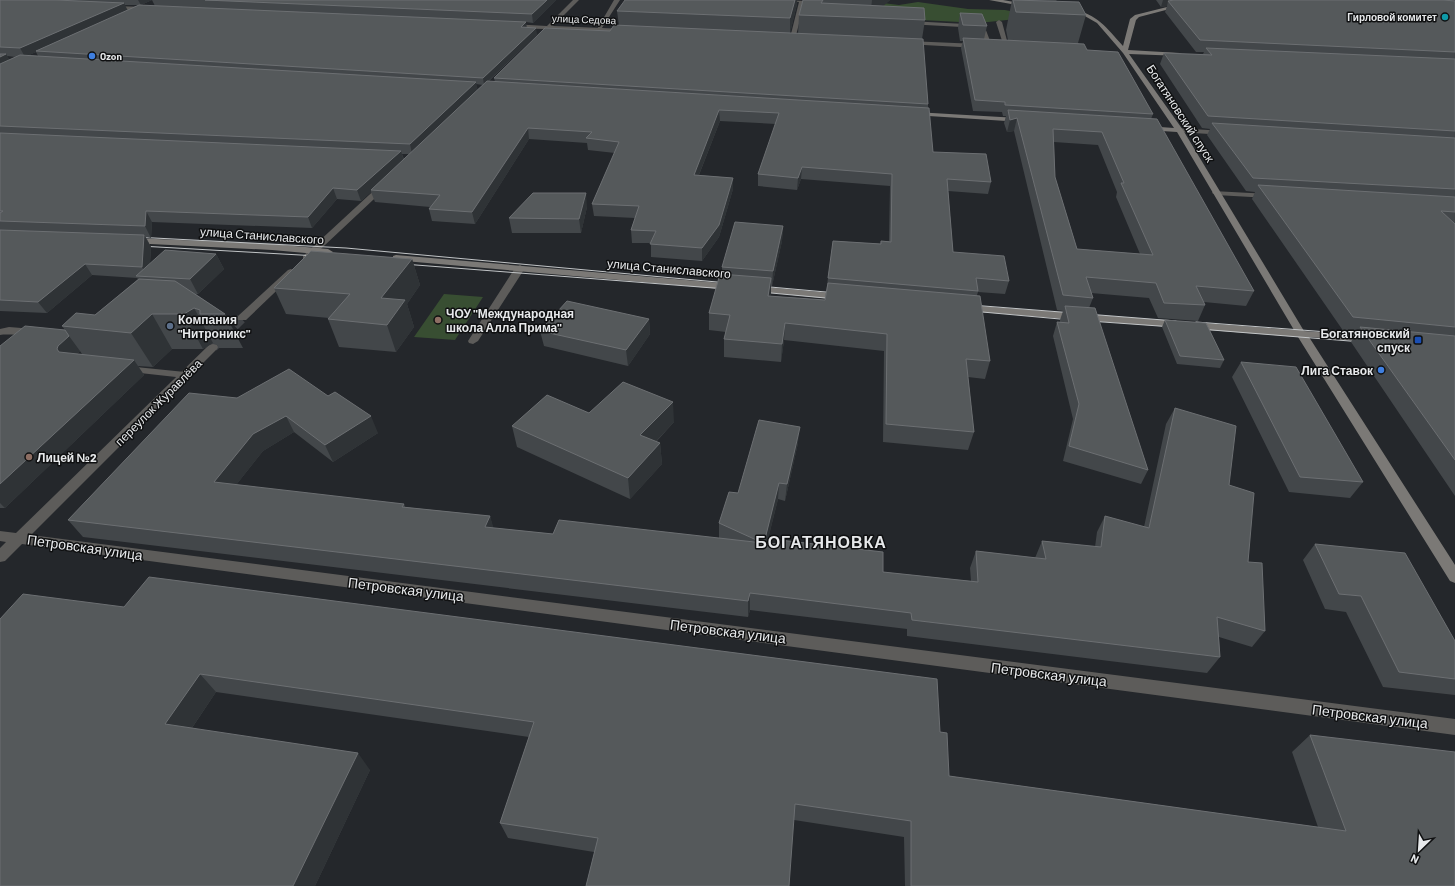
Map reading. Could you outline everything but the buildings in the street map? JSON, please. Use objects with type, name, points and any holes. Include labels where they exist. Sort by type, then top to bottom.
[{"type":"street","points":[[540,36],[576,0]]},
{"type":"street","points":[[598,30],[617,0]]},
{"type":"street","points":[[783,0],[802,1],[793,38]]},
{"type":"street","points":[[992,0],[1036,6]]},
{"type":"street","points":[[1189,55],[1121,52],[1133,19],[1136,16],[1201,0]]},
{"type":"street","points":[[127,15],[152,3]]},
{"type":"street","points":[[103,7],[157,9]]},
{"type":"street","name":"Богатяновский спуск","points":[[1064,10],[1094,18],[1179,130],[1300,333],[1455,577]]},
{"type":"street","points":[[903,22],[982,26],[998,47]]},
{"type":"street","points":[[998,47],[999,22]]},
{"type":"street","name":"улица Седова","points":[[505,25],[637,31]]},
{"type":"street","points":[[786,38],[801,38]]},
{"type":"street","points":[[903,43],[1015,47]]},
{"type":"street","points":[[908,113],[1026,120]]},
{"type":"street","points":[[1137,127],[1234,133]]},
{"type":"street","points":[[242,318],[392,179]]},
{"type":"street","points":[[1216,193],[1278,197]]},
{"type":"street","name":"улица Станиславского","points":[[120,241],[272,247],[339,253]]},
{"type":"street","name":"улица Станиславского","points":[[386,257],[854,298]]},
{"type":"street","points":[[473,341],[520,268]]},
{"type":"street","points":[[953,306],[1380,340]]},
{"type":"street","points":[[0,332],[9,330],[46,333]]},
{"type":"street","name":"переулок Журавлёва","points":[[0,557],[212,347]]},
{"type":"street","points":[[116,368],[185,375]]},
{"type":"street","name":"Петровская улица","points":[[0,536],[1455,727]]},
{"type":"green space","points":[[859,0],[899,5],[918,2],[968,9],[1005,10],[1020,13],[1016,19],[979,23],[921,20]]},
{"type":"green space","points":[[444,294],[483,297],[455,340],[414,337]]},
{"type":"tunnel","points":[[213,347],[242,318]]},
{"type":"tram line","points":[[135,237],[346,248],[728,283]]},
{"type":"tram line","points":[[140,246],[318,256]]},
{"type":"tram line","points":[[403,264],[726,289]]},
{"type":"tram line","points":[[759,286],[837,293]]},
{"type":"tram line","points":[[760,292],[836,299]]},
{"type":"tram line","points":[[971,305],[1176,321]]},
{"type":"tram line","points":[[971,311],[1071,320]]},
{"type":"tram line","points":[[1089,321],[1173,327]]},
{"type":"tram line","points":[[1196,322],[1367,335]]},
{"type":"tram line","points":[[1199,329],[1362,342]]},
{"type":"place","name":"Гирловой комитет","points":[[1445,17]]},
{"type":"place","name":"Ozon","points":[[92,56]]},
{"type":"place","name":"ЧОУ \"Международная школа Алла Прима\"","points":[[438,320]]},
{"type":"place","name":"Компания \"Нитроникс\"","points":[[170,326]]},
{"type":"place","name":"Богатяновский спуск","points":[[1418,340]]},
{"type":"place","name":"Лига Ставок","points":[[1381,370]]},
{"type":"place","name":"Лицей №2","points":[[29,457]]},
{"type":"district","name":"БОГАТЯНОВКА","points":[[821,541]]}]
